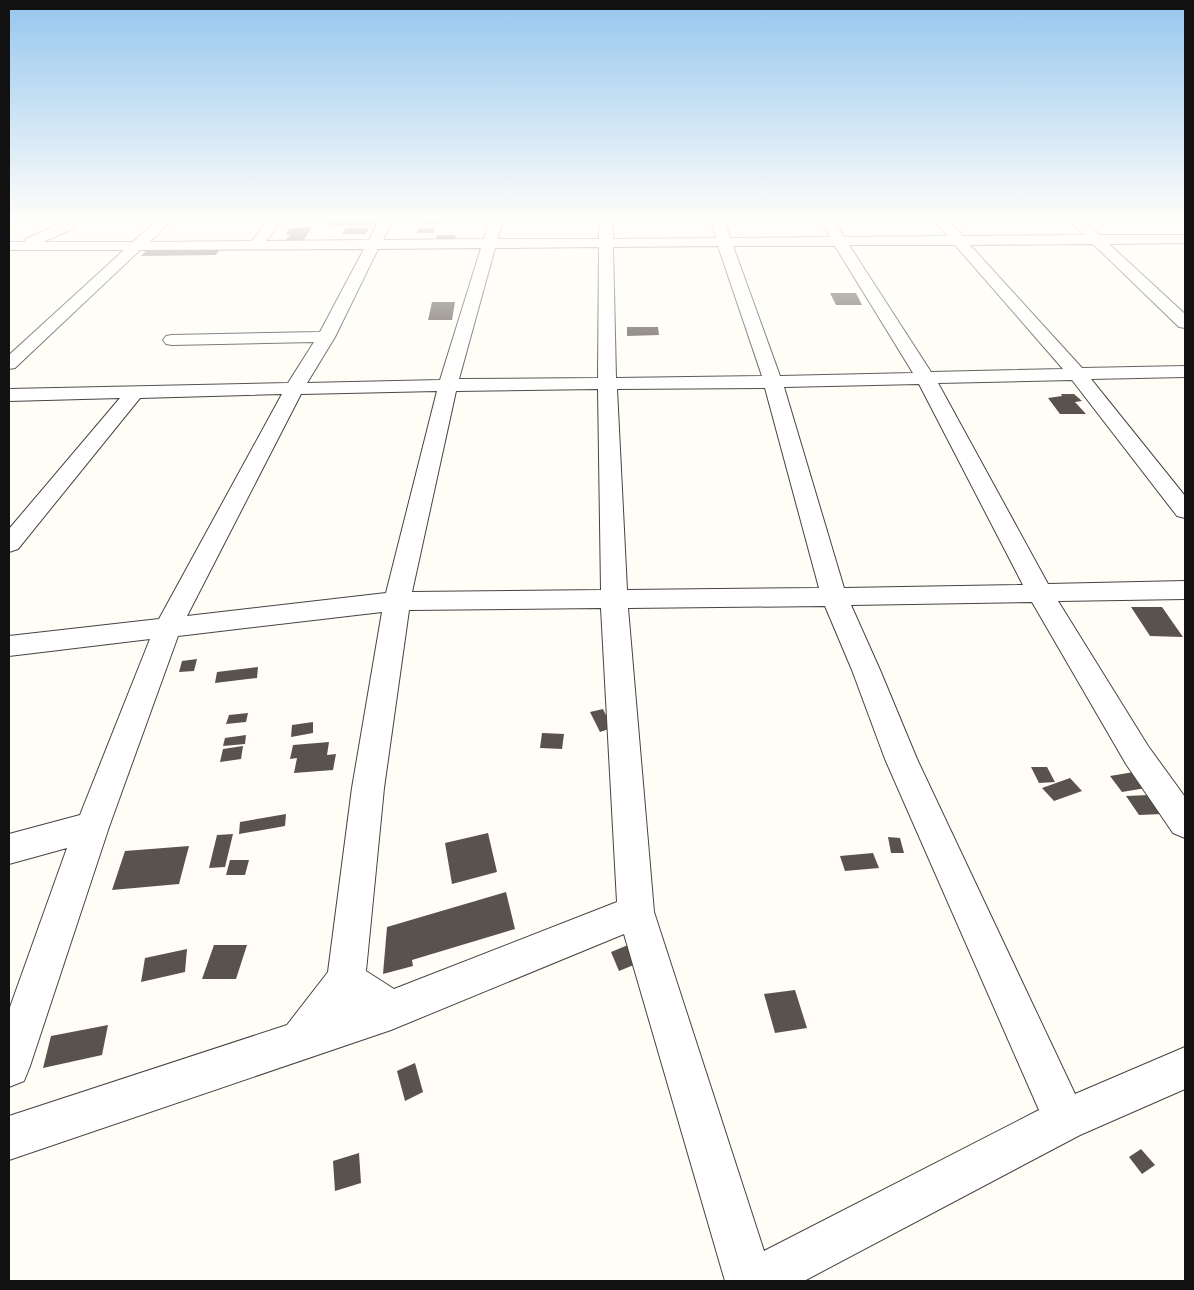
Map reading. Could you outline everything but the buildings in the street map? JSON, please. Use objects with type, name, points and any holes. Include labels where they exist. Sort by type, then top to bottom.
[{"type":"street","points":[[9,364],[101,278]]},
{"type":"street","points":[[9,1066],[92,827],[168,627],[356,278]]},
{"type":"street","points":[[301,1039],[346,980],[368,788],[386,680],[396,601],[448,385],[480,278]]},
{"type":"street","points":[[606,278],[607,385],[614,600],[626,799],[636,912],[749,1281]]},
{"type":"street","points":[[737,278],[773,382],[834,597],[866,670],[901,759],[1065,1120]]},
{"type":"street","points":[[863,278],[926,378],[1040,593],[1137,755],[1185,823]]},
{"type":"street","points":[[992,278],[1078,375],[1185,511]]},
{"type":"street","points":[[1138,278],[1185,323]]},
{"type":"street","points":[[172,340],[326,337]]},
{"type":"street","points":[[9,395],[448,385],[773,382],[1185,371]]},
{"type":"street","points":[[9,544],[134,392]]},
{"type":"street","points":[[9,646],[396,601],[834,597],[1185,590]]},
{"type":"street","points":[[9,849],[92,827]]},
{"type":"street","points":[[9,1138],[391,1010],[636,912]]},
{"type":"street","points":[[346,980],[391,1010]]},
{"type":"street","points":[[755,1281],[1065,1120],[1185,1068]]}]
